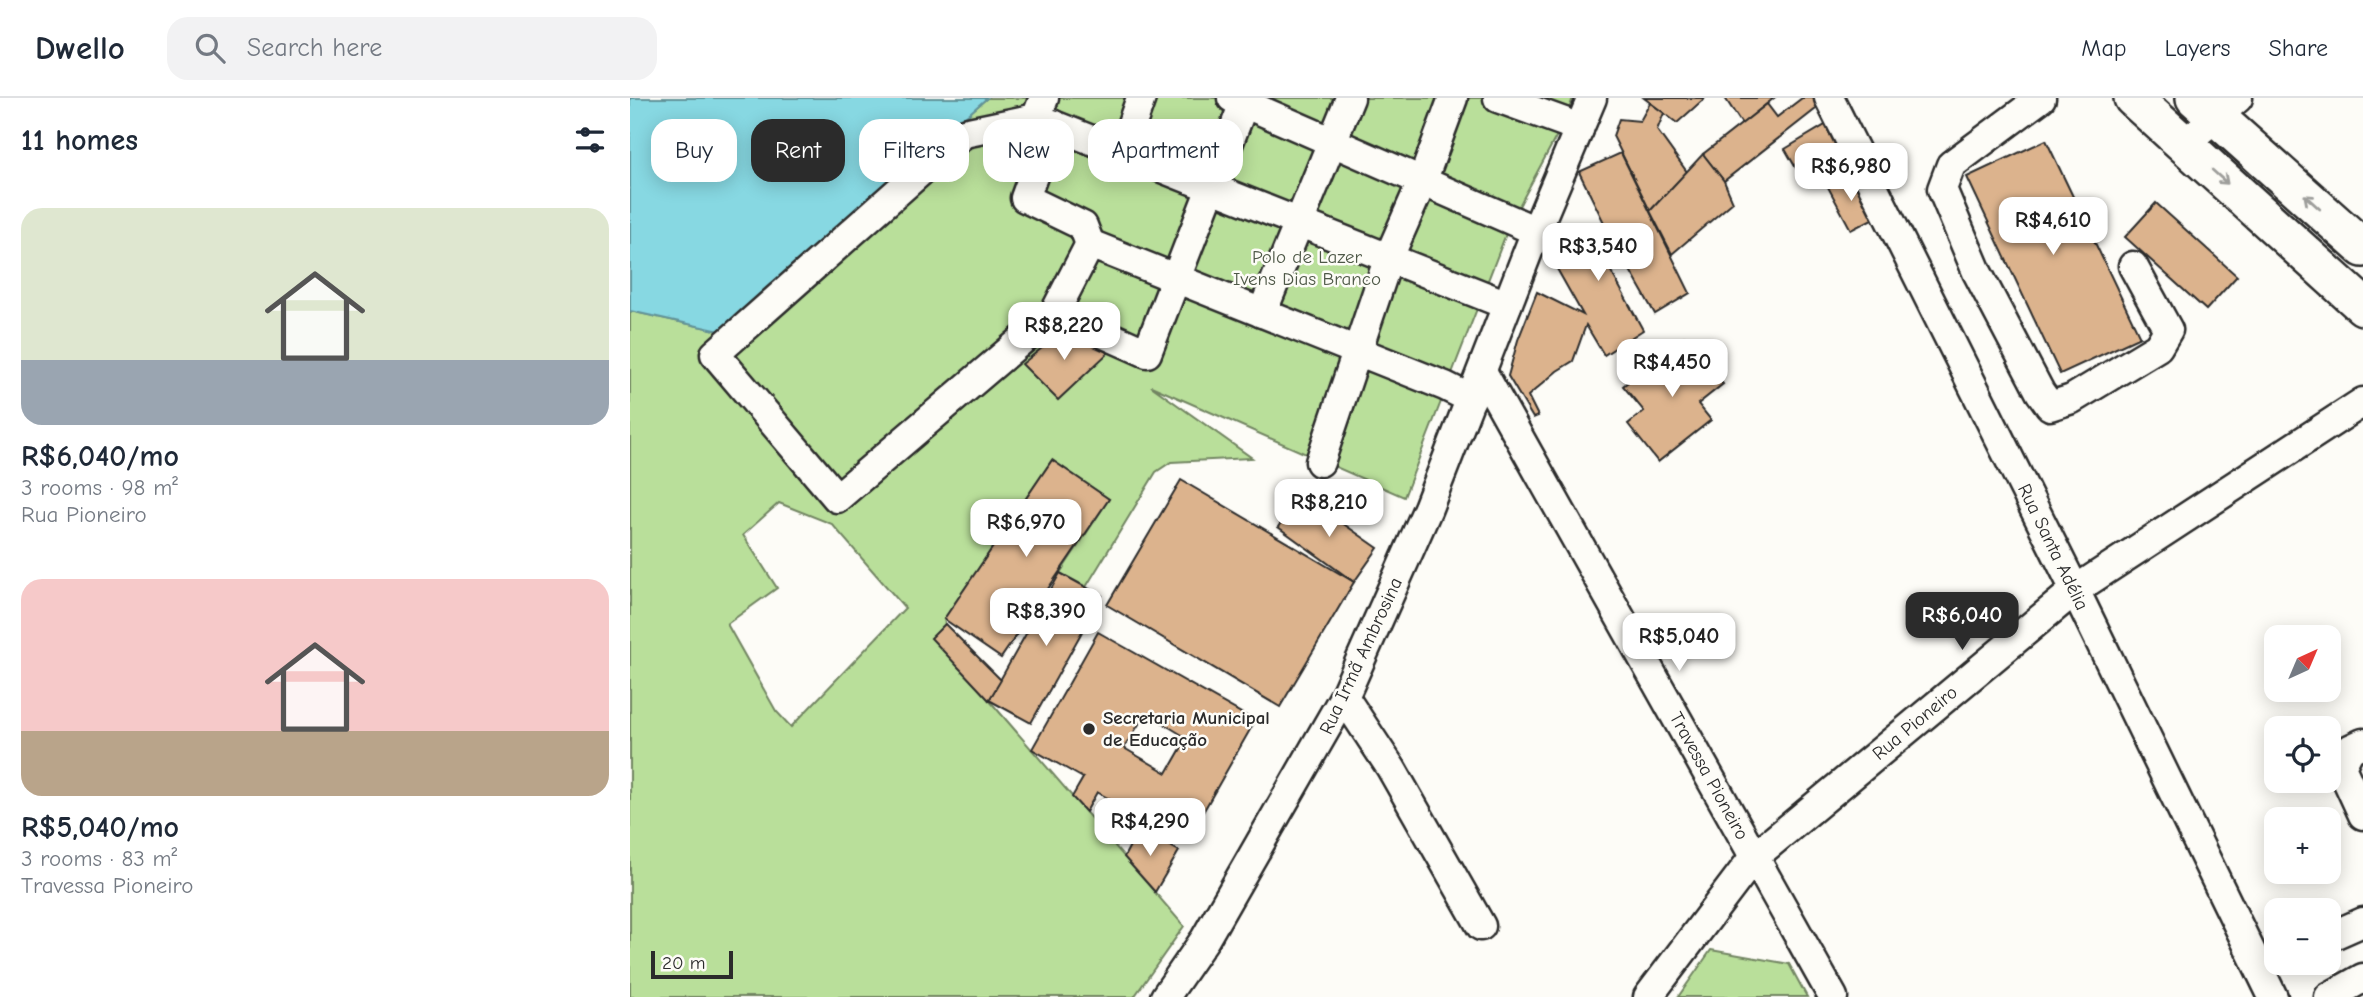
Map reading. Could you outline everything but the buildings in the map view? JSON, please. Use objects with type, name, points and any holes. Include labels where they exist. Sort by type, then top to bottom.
[{"type":"main road","points":[[2133,98],[2363,306]]},
{"type":"main road","points":[[2216,104],[2363,248]]},
{"type":"street","points":[[1134,119],[1141,98]]},
{"type":"street","points":[[1262,313],[1350,98]]},
{"type":"street","points":[[1320,462],[1389,257],[1422,182],[1453,98]]},
{"type":"street","points":[[1498,98],[1579,130]]},
{"type":"street","name":"Rua Irmã Ambrosina","points":[[1165,997],[1205,939],[1344,697],[1423,520],[1483,373],[1536,231],[1592,98]]},
{"type":"street","name":"Rua Santa Adélia","points":[[1829,98],[2075,590],[2273,997]]},
{"type":"street","points":[[2041,98],[1951,165],[1942,188],[1977,272],[2039,391],[2050,406],[2072,399],[2158,347],[2168,330],[2133,266]]},
{"type":"street","points":[[1055,312],[1147,353],[1211,187],[1241,100],[1536,231]]},
{"type":"street","points":[[2184,145],[2216,104]]},
{"type":"street","points":[[1044,113],[1025,198],[1083,226],[1090,244],[1446,386],[1471,399]]},
{"type":"street","points":[[1088,135],[1044,113],[964,133],[715,354],[838,498],[1055,312],[1090,244]]},
{"type":"street","points":[[1198,182],[1507,305]]},
{"type":"street","name":"Travessa Pioneiro","points":[[1483,373],[1832,997]]},
{"type":"street","name":"Rua Pioneiro","points":[[1648,997],[1754,857],[2075,590],[2361,409]]},
{"type":"street","points":[[1344,697],[1391,768],[1481,926]]},
{"type":"street","points":[[2363,743],[2350,749],[2341,767],[2363,815]]},
{"type":"street","points":[[2341,932],[2363,922]]},
{"type":"street","points":[[2329,997],[2363,978]]},
{"type":"green space","name":"Polo de Lazer Ivens Dias Branco","points":[[987,98],[1573,98],[1564,122],[1511,221],[1404,497],[1151,386],[1252,458],[1171,462],[1156,472],[1086,587],[1060,573],[1109,499],[1052,460],[944,619],[945,624],[932,638],[1184,926],[1134,997],[630,997],[630,311],[720,331],[891,182],[969,182],[969,119],[963,119]],"holes":[[[779,503],[832,524],[905,608],[791,727],[776,711],[727,624],[777,588],[743,535]]]},
{"type":"green space","points":[[1711,950],[1789,964],[1807,997],[1678,997]]},
{"type":"water","points":[[630,98],[987,98],[963,119],[859,119],[859,182],[891,182],[720,331],[630,311]]},
{"type":"place","name":"Secretaria Municipal de Educação","points":[[1089,729]]}]
